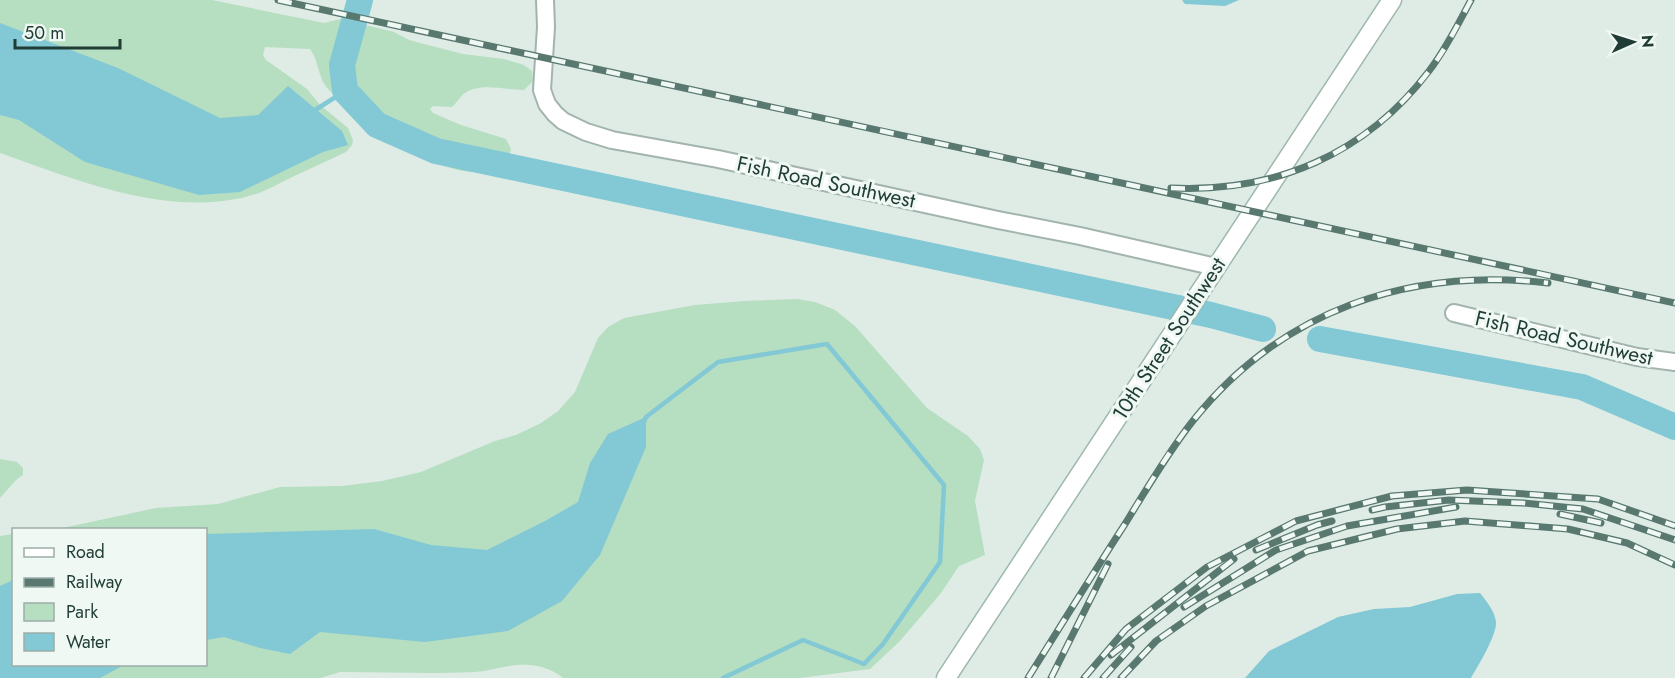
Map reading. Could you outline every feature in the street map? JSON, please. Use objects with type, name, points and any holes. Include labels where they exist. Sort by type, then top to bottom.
[{"type":"main road","name":"10th Street Southwest","points":[[946,678],[1392,0]]},
{"type":"street","name":"Fish Road Southwest","points":[[545,0],[546,27],[542,90],[547,104],[555,114],[563,121],[586,132],[666,151],[718,159],[1216,267]]},
{"type":"street","name":"Fish Road Southwest","points":[[1454,313],[1637,357],[1675,362]]},
{"type":"green space","points":[[0,0],[212,0],[324,23],[340,19],[394,32],[409,40],[463,54],[504,59],[524,65],[532,71],[533,81],[524,90],[478,88],[463,94],[452,107],[433,106],[430,109],[433,113],[461,125],[506,139],[511,149],[509,158],[494,169],[475,172],[453,169],[429,160],[406,148],[361,118],[325,86],[310,49],[265,47],[263,55],[266,60],[307,89],[320,105],[348,128],[353,140],[352,145],[346,152],[259,193],[227,200],[194,202],[161,200],[95,185],[0,153]]},
{"type":"green space","points":[[797,299],[815,302],[835,310],[855,326],[927,408],[968,436],[980,449],[984,460],[975,501],[985,555],[959,566],[941,593],[899,642],[870,669],[800,678],[563,678],[543,667],[522,665],[475,672],[340,672],[321,678],[0,678],[0,536],[12,534],[12,666],[207,666],[207,528],[63,528],[156,508],[218,504],[280,487],[342,486],[382,481],[421,472],[495,441],[516,435],[541,423],[558,411],[575,392],[598,338],[608,327],[624,318],[695,305]]},
{"type":"green space","points":[[0,459],[17,462],[23,468],[23,475],[0,498]]},
{"type":"water","points":[[1182,0],[1239,0],[1225,6],[1185,4]]},
{"type":"water","points":[[0,23],[118,68],[220,118],[258,115],[288,86],[342,131],[348,145],[323,152],[240,192],[199,195],[85,162],[19,120],[0,115]]},
{"type":"water","points":[[646,417],[646,447],[600,555],[562,601],[508,631],[425,642],[320,632],[290,654],[224,637],[207,640],[207,534],[374,529],[431,545],[487,550],[578,502],[590,463],[608,434]]},
{"type":"water","points":[[12,580],[12,666],[122,666],[100,678],[0,678],[0,586]]},
{"type":"water","points":[[1480,593],[1494,614],[1496,628],[1471,678],[1245,678],[1269,651],[1338,617],[1374,609],[1410,607],[1457,594]]},
{"type":"waterway","points":[[360,0],[342,65],[345,91],[377,125],[436,151],[1211,315],[1263,329]]},
{"type":"waterway","points":[[312,112],[345,91]]},
{"type":"waterway","points":[[1320,339],[1582,387],[1675,427]]},
{"type":"waterway","points":[[644,422],[646,417],[718,362],[827,344],[944,485],[940,562],[883,644],[864,664],[803,640],[723,678]]},
{"type":"railway","points":[[278,0],[1675,303]]},
{"type":"railway","points":[[1171,188],[1209,188],[1246,184],[1282,175],[1347,146],[1377,125],[1404,100],[1429,71],[1471,0]]},
{"type":"railway","points":[[1028,678],[1183,434],[1227,383],[1266,351],[1307,325],[1351,304],[1398,290],[1446,282],[1496,280],[1548,283]]},
{"type":"railway","points":[[1084,678],[1126,629],[1207,567],[1296,521],[1392,496],[1467,490],[1598,499],[1675,526]]},
{"type":"railway","points":[[1372,510],[1449,500],[1523,503],[1583,509],[1675,540]]},
{"type":"railway","points":[[1184,607],[1276,550],[1347,526],[1456,507]]},
{"type":"railway","points":[[1560,514],[1601,523]]},
{"type":"railway","points":[[1256,550],[1332,521]]},
{"type":"railway","points":[[1121,678],[1156,641],[1206,606],[1308,551],[1397,529],[1465,521],[1568,529],[1627,543],[1675,565]]},
{"type":"railway","points":[[1111,655],[1234,559]]},
{"type":"railway","points":[[1051,678],[1108,564]]},
{"type":"railway","points":[[1103,678],[1131,647]]}]
